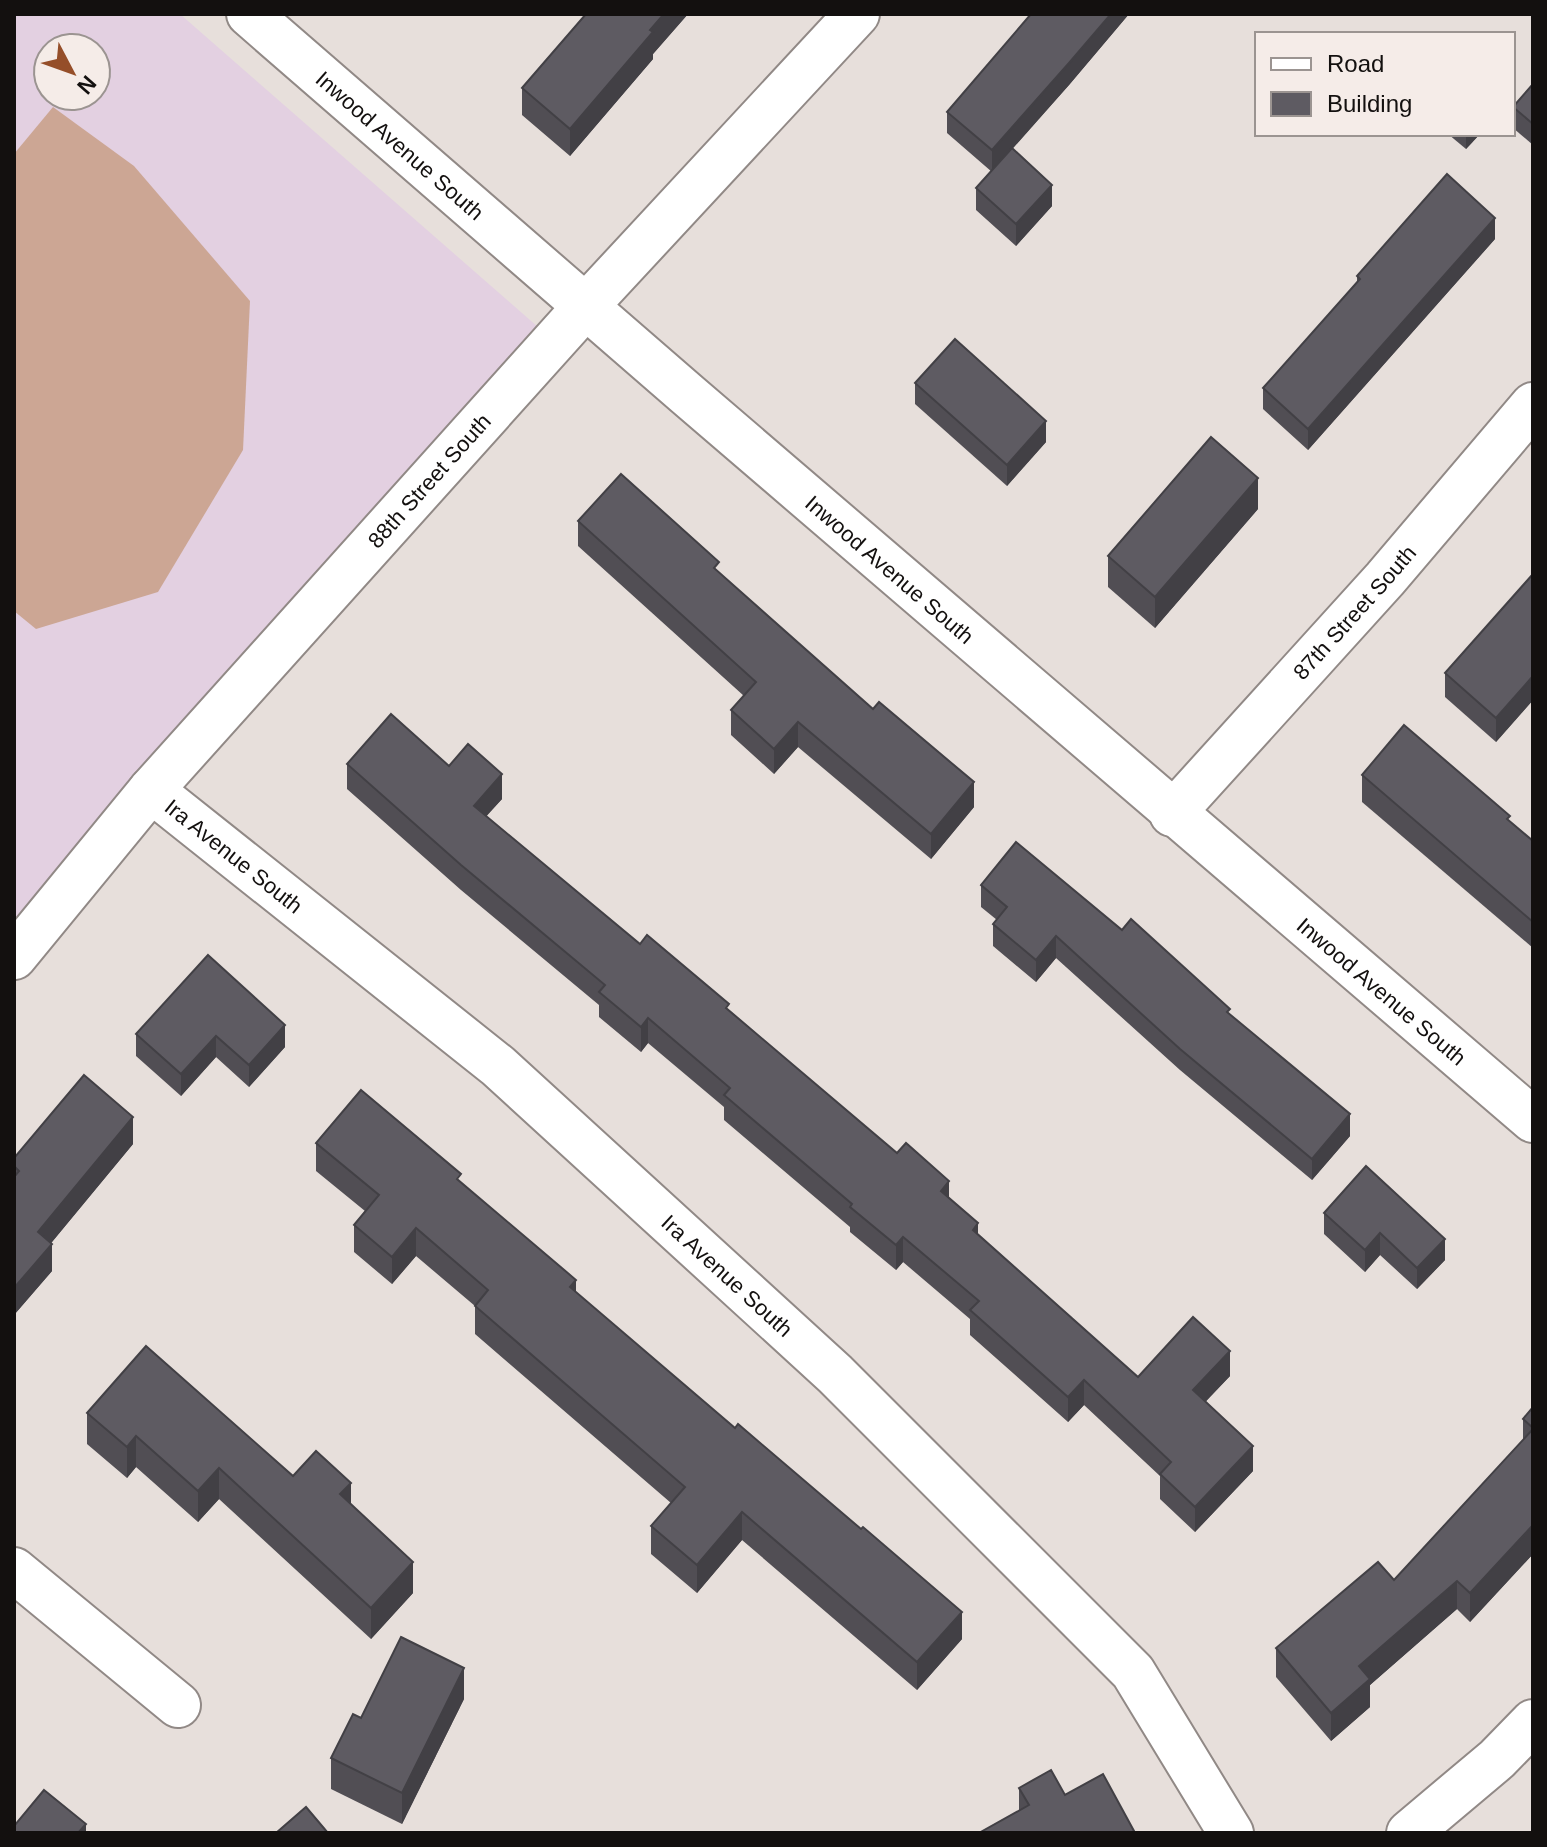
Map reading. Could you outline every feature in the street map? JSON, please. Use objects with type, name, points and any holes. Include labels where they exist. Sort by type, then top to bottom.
[{"type":"street","name":"Inwood Avenue South","points":[[249,14],[1172,814],[1533,1120]]},
{"type":"street","name":"88th Street South","points":[[14,957],[151,790],[585,307],[857,14]]},
{"type":"street","name":"87th Street South","points":[[1172,814],[1385,579],[1533,405]]},
{"type":"street","name":"Ira Avenue South","points":[[151,790],[498,1066],[835,1374],[1133,1672],[1231,1833]]},
{"type":"street","points":[[14,1570],[178,1705]]},
{"type":"street","points":[[1409,1833],[1497,1759],[1533,1722]]},
{"type":"shaded area","points":[[14,14],[180,14],[554,341],[14,964]]},
{"type":"shaded area","points":[[49,112],[60,112],[134,166],[250,301],[243,450],[158,592],[36,629],[14,611],[14,154]]},
{"type":"building","points":[[586,14],[664,14],[650,30],[653,32],[570,129],[522,88]]},
{"type":"building","points":[[1031,14],[1111,14],[992,150],[947,112]]},
{"type":"building","points":[[1533,84],[1533,124],[1515,109]]},
{"type":"building","points":[[1012,148],[1052,185],[1016,224],[976,188]]},
{"type":"building","points":[[1447,174],[1495,218],[1308,429],[1263,388],[1360,279],[1357,276]]},
{"type":"building","points":[[955,339],[1046,421],[1007,465],[915,383]]},
{"type":"building","points":[[1211,437],[1258,478],[1155,597],[1108,556]]},
{"type":"building","points":[[621,474],[719,562],[714,568],[873,709],[879,702],[974,782],[931,834],[798,722],[774,749],[731,710],[756,682],[578,521]]},
{"type":"building","points":[[1533,574],[1533,676],[1496,718],[1445,673]]},
{"type":"building","points":[[391,714],[449,766],[468,744],[502,774],[474,806],[640,944],[647,935],[729,1004],[726,1008],[897,1153],[906,1143],[949,1181],[941,1191],[978,1223],[973,1230],[1138,1377],[1193,1317],[1230,1351],[1193,1390],[1253,1446],[1195,1507],[1160,1474],[1171,1462],[1084,1380],[1068,1397],[970,1310],[979,1301],[903,1237],[896,1245],[850,1207],[852,1204],[724,1095],[730,1088],[648,1018],[641,1027],[599,992],[605,985],[461,865],[347,764]]},
{"type":"building","points":[[1404,725],[1510,816],[1507,819],[1533,841],[1533,922],[1362,775]]},
{"type":"building","points":[[1016,842],[1122,930],[1131,919],[1230,1009],[1227,1012],[1350,1114],[1312,1159],[1180,1049],[1056,936],[1036,960],[993,924],[1007,907],[981,885]]},
{"type":"building","points":[[208,955],[285,1025],[249,1065],[216,1036],[181,1074],[136,1034]]},
{"type":"building","points":[[84,1075],[133,1117],[38,1232],[52,1244],[14,1288],[14,1177],[19,1171],[14,1166],[14,1158]]},
{"type":"building","points":[[361,1090],[461,1174],[457,1179],[576,1280],[570,1287],[735,1428],[738,1424],[962,1612],[917,1662],[742,1512],[697,1565],[651,1526],[685,1487],[475,1306],[488,1290],[416,1228],[392,1257],[354,1225],[379,1195],[316,1143]]},
{"type":"building","points":[[1366,1166],[1445,1239],[1417,1268],[1380,1233],[1365,1250],[1324,1213]]},
{"type":"building","points":[[146,1346],[293,1476],[316,1451],[351,1483],[340,1494],[413,1562],[371,1608],[219,1468],[198,1491],[136,1436],[127,1447],[87,1413]]},
{"type":"building","points":[[1533,1407],[1533,1428],[1523,1419]]},
{"type":"building","points":[[1533,1429],[1533,1525],[1470,1593],[1457,1581],[1359,1666],[1370,1679],[1331,1713],[1276,1648],[1378,1562],[1394,1580]]},
{"type":"building","points":[[401,1637],[464,1668],[402,1793],[331,1758],[353,1714],[361,1718]]},
{"type":"building","points":[[1051,1770],[1065,1795],[1103,1774],[1134,1831],[979,1833],[1029,1805],[1019,1788]]},
{"type":"building","points":[[44,1790],[86,1824],[78,1833],[14,1833],[14,1826]]},
{"type":"building","points":[[306,1807],[328,1833],[276,1833]]}]
